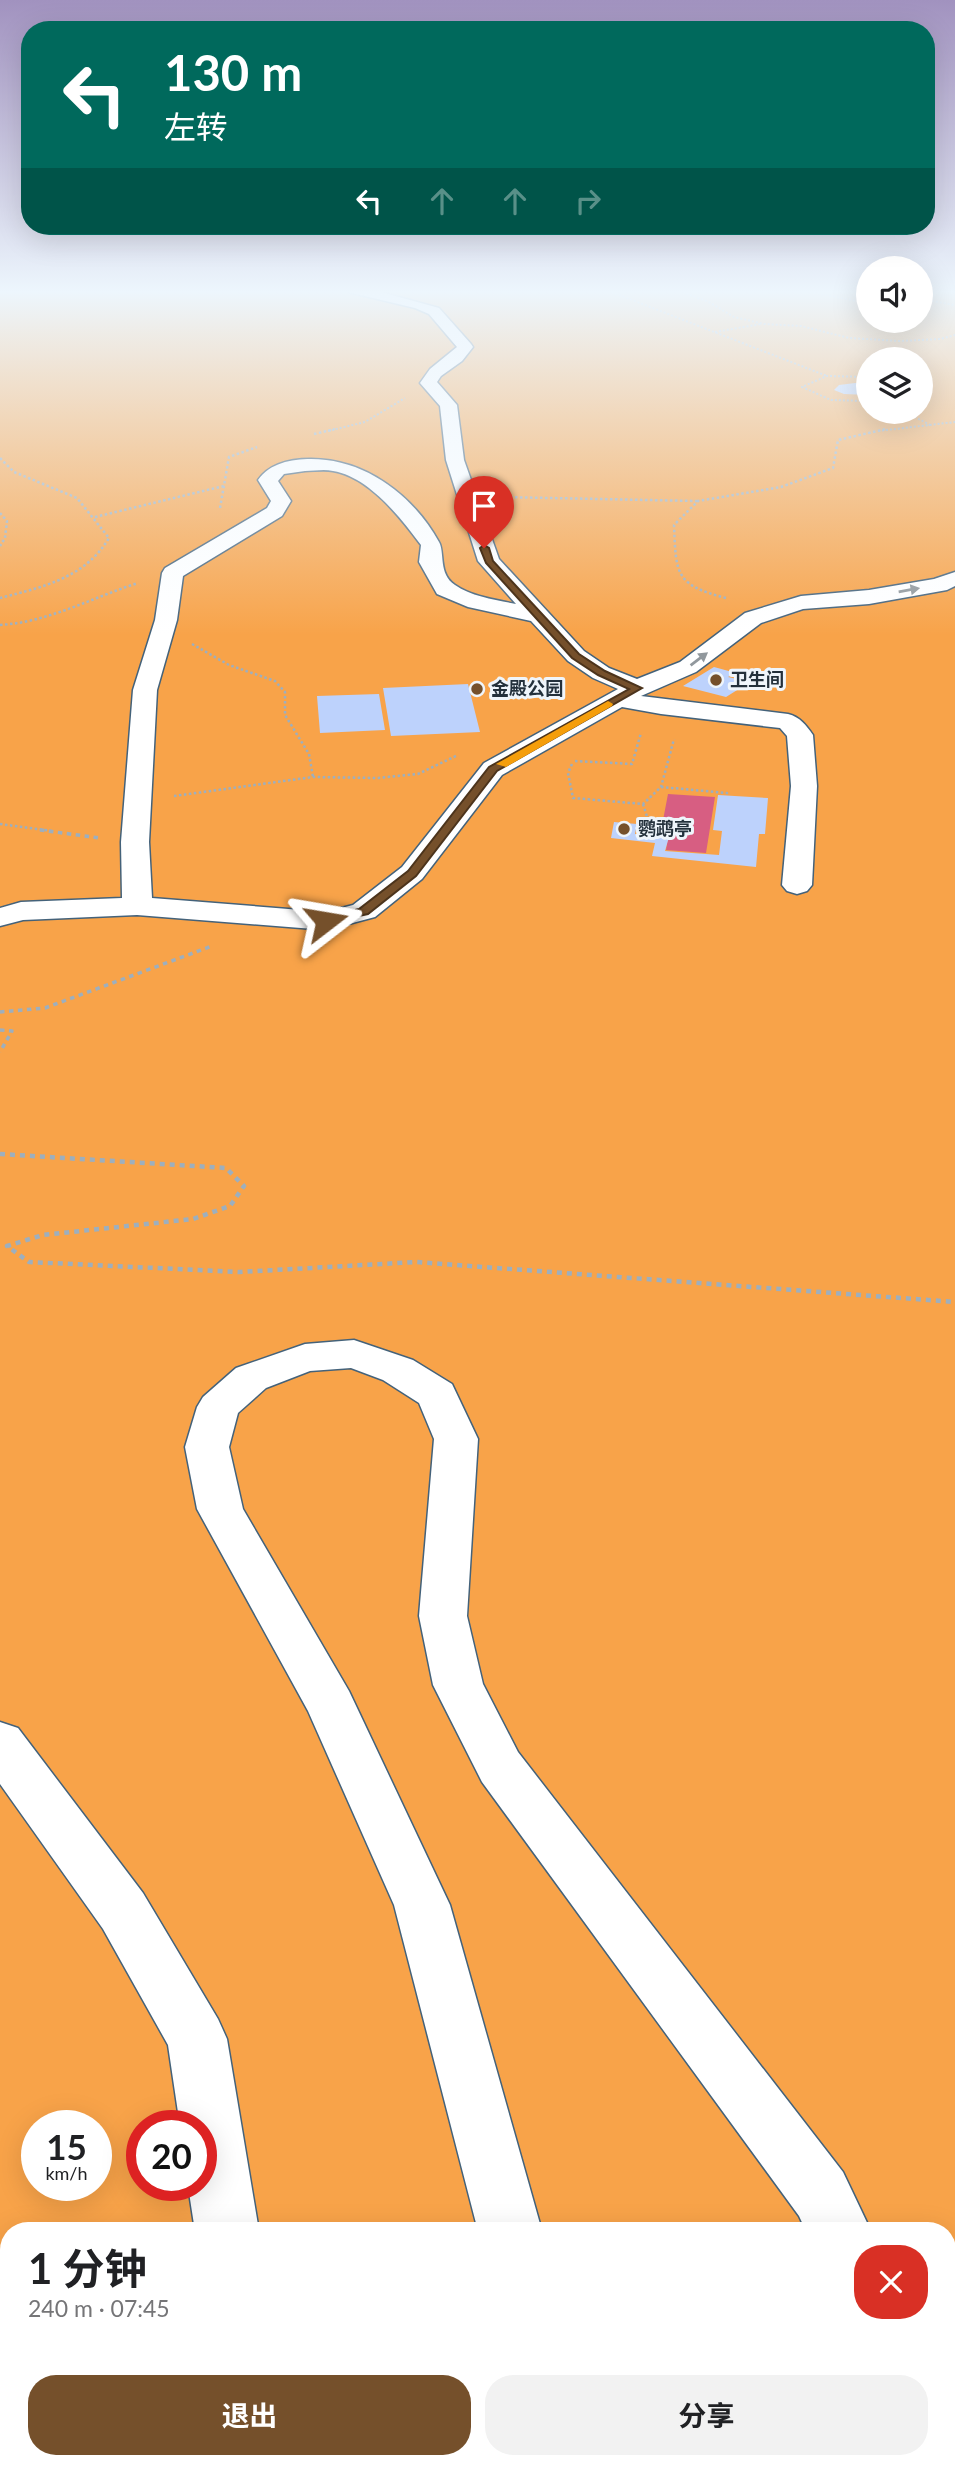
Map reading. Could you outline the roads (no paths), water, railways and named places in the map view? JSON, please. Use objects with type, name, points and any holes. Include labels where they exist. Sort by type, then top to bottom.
[{"type":"street","points":[[447,404],[455,460],[489,561],[576,656],[628,694],[661,707],[756,716],[788,722],[800,735],[804,786],[797,885]]},
{"type":"street","points":[[137,906],[135,842],[145,690],[160,640],[173,573],[275,512],[281,500],[268,480],[278,470],[305,465],[333,465],[353,471],[391,496],[410,517],[431,545],[430,562],[445,589],[476,602],[540,616]]},
{"type":"street","points":[[0,917],[21,911],[137,906],[326,921],[364,911],[412,873],[493,769],[628,694],[688,667],[753,618],[801,603],[880,595],[939,585],[955,578]]},
{"type":"street","points":[[508,2222],[422,1905],[331,1706],[220,1509],[207,1447],[218,1407],[251,1378],[305,1358],[354,1354],[398,1370],[437,1394],[456,1439],[443,1616],[458,1685],[500,1767],[821,2194],[835,2222]]},
{"type":"street","points":[[0,1743],[123,1911],[197,2039],[226,2222]]},
{"type":"place","name":"卫生间","points":[[716,680]]},
{"type":"place","name":"金殿公园","points":[[477,689]]},
{"type":"place","name":"鹦鹉亭","points":[[624,829]]}]
